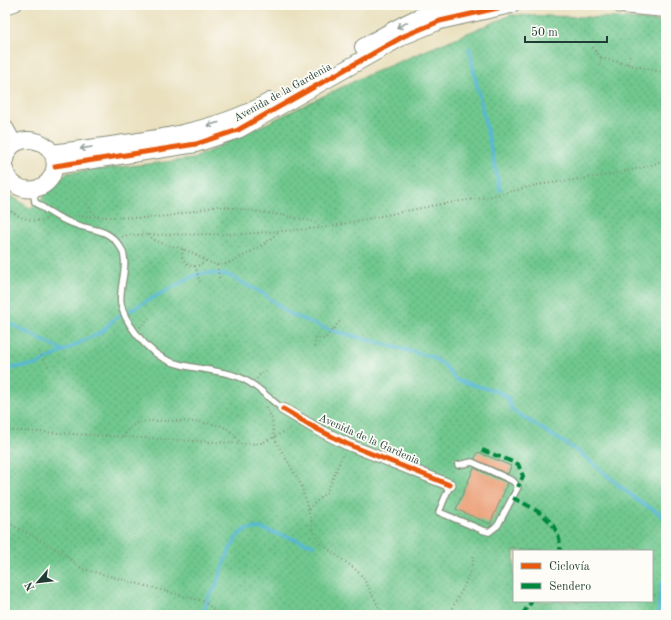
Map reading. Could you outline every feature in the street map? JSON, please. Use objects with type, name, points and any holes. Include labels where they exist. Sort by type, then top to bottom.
[{"type":"street","points":[[5,9],[16,5]]},
{"type":"street","name":"Avenida de la Gardenia","points":[[53,159],[176,134],[218,123],[258,108],[400,26],[434,10],[451,5]]},
{"type":"street","name":"Avenida de la Gardenia","points":[[53,159],[196,144],[238,130],[404,36],[440,21],[511,5]]},
{"type":"street","points":[[621,5],[666,9]]},
{"type":"street","points":[[5,128],[14,144]]},
{"type":"street","points":[[5,160],[9,150],[14,144],[29,139],[37,140],[44,144],[53,159],[53,174],[48,182],[41,187],[33,189],[17,186],[10,181],[5,169]]},
{"type":"street","name":"Avenida de la Gardenia","points":[[284,409],[347,444],[450,485]]},
{"type":"lane","points":[[33,189],[34,202],[55,217],[78,226],[99,229],[116,240]]},
{"type":"lane","name":"Avenida de la Gardenia","points":[[116,240],[121,247],[124,263],[121,304],[128,321],[135,331],[158,356],[178,364],[238,376],[256,386],[284,409]]},
{"type":"lane","points":[[450,485],[440,512],[489,532],[498,525],[518,487],[513,480],[472,462],[458,465]]},
{"type":"path","points":[[593,47],[601,58],[666,73]]},
{"type":"path","points":[[627,64],[630,54]]},
{"type":"path","points":[[599,67],[601,58]]},
{"type":"path","points":[[116,240],[128,235],[242,234],[322,228],[436,204],[488,197],[537,185],[609,175],[649,166],[666,159]]},
{"type":"path","points":[[84,201],[92,212],[98,216]]},
{"type":"path","points":[[5,206],[20,216],[34,221],[55,217]]},
{"type":"path","points":[[76,216],[143,218],[169,216],[218,206],[234,206],[315,222],[322,228]]},
{"type":"path","points":[[148,235],[157,242],[183,249],[217,265],[228,263],[239,258],[276,236],[279,231]]},
{"type":"path","points":[[183,249],[182,253],[184,261],[195,268],[200,282]]},
{"type":"path","points":[[195,268],[206,260]]},
{"type":"path","points":[[217,265],[220,283]]},
{"type":"path","points":[[135,331],[150,318]]},
{"type":"path","points":[[314,347],[316,338],[325,339],[341,320]]},
{"type":"path","points":[[39,352],[49,368]]},
{"type":"path","points":[[268,371],[258,376],[256,386],[272,419],[274,438],[301,484],[315,536],[320,543],[364,577],[383,615]]},
{"type":"path","points":[[122,437],[127,429],[140,422],[212,423],[226,428],[235,434],[241,444]]},
{"type":"path","points":[[5,430],[241,444],[262,443],[290,429]]},
{"type":"path","points":[[308,509],[327,492],[347,444]]},
{"type":"path","points":[[5,520],[58,550],[84,569],[203,601],[214,610],[216,615]]},
{"type":"path","points":[[447,615],[461,594],[470,574],[474,556]]},
{"type":"green space","points":[[511,15],[619,18],[666,22],[666,615],[5,615],[5,192],[31,209],[67,173],[193,159],[365,76]]},
{"type":"building","points":[[478,452],[511,466],[508,474],[474,460]]},
{"type":"building","points":[[474,468],[508,483],[490,524],[456,509]]},
{"type":"waterway","points":[[469,48],[500,190]]},
{"type":"waterway","points":[[5,372],[16,367],[36,365],[103,331],[114,319],[195,275],[206,273],[228,275],[264,294],[288,313],[327,329],[432,357],[445,366],[456,380],[499,392],[508,398],[512,410],[579,452],[638,501],[659,513],[666,520]]},
{"type":"waterway","points":[[5,321],[64,351]]},
{"type":"waterway","points":[[204,615],[208,597],[215,588],[229,551],[237,537],[244,530],[259,528],[313,545]]},
{"type":"waterway","points":[[658,615],[661,585],[666,578]]},
{"type":"marked path","points":[[482,450],[518,464],[523,476],[518,487]]},
{"type":"marked path","points":[[513,498],[539,512],[552,524],[557,532],[560,550]]},
{"type":"marked path","points":[[522,615],[531,602]]},
{"type":"cycle path","points":[[55,166],[196,144],[238,130],[404,36],[440,21],[511,5]]},
{"type":"cycle path","points":[[283,409],[317,429],[347,444],[450,485]]}]
